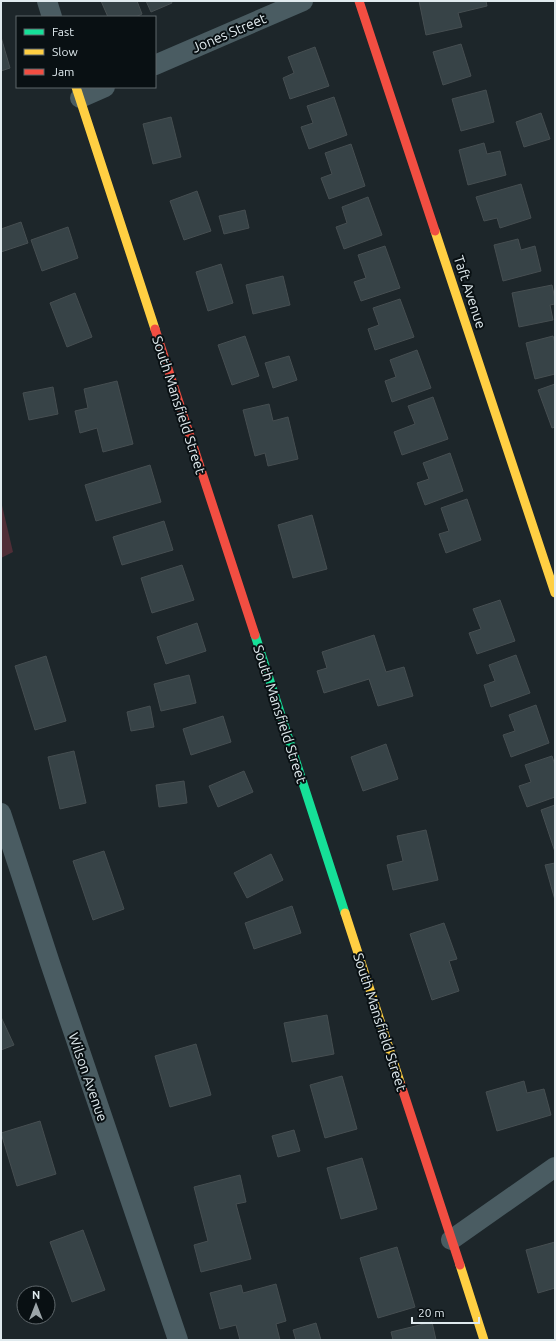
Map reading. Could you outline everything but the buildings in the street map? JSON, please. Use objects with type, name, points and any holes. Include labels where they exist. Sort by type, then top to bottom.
[{"type":"street","points":[[47,1],[52,16]]},
{"type":"street","name":"Jones Street","points":[[156,65],[303,1]]},
{"type":"street","name":"Taft Avenue","points":[[359,1],[555,593]]},
{"type":"street","points":[[78,93],[100,88]]},
{"type":"street","name":"South Mansfield Street","points":[[78,93],[484,1340]]},
{"type":"street","name":"Wilson Avenue","points":[[1,813],[52,971],[178,1340]]},
{"type":"street","points":[[451,1240],[555,1167]]},
{"type":"shaded area","points":[[1,501],[13,552],[1,558]]},
{"type":"traffic: fast","points":[[255,635],[345,913]]},
{"type":"traffic: slow","points":[[76,88],[155,329]]},
{"type":"traffic: slow","points":[[435,231],[555,593]]},
{"type":"traffic: slow","points":[[345,913],[401,1085]]},
{"type":"traffic: slow","points":[[460,1265],[484,1340]]},
{"type":"traffic: jam","points":[[359,1],[435,231]]},
{"type":"traffic: jam","points":[[155,329],[255,635]]},
{"type":"traffic: jam","points":[[401,1085],[460,1265]]}]
